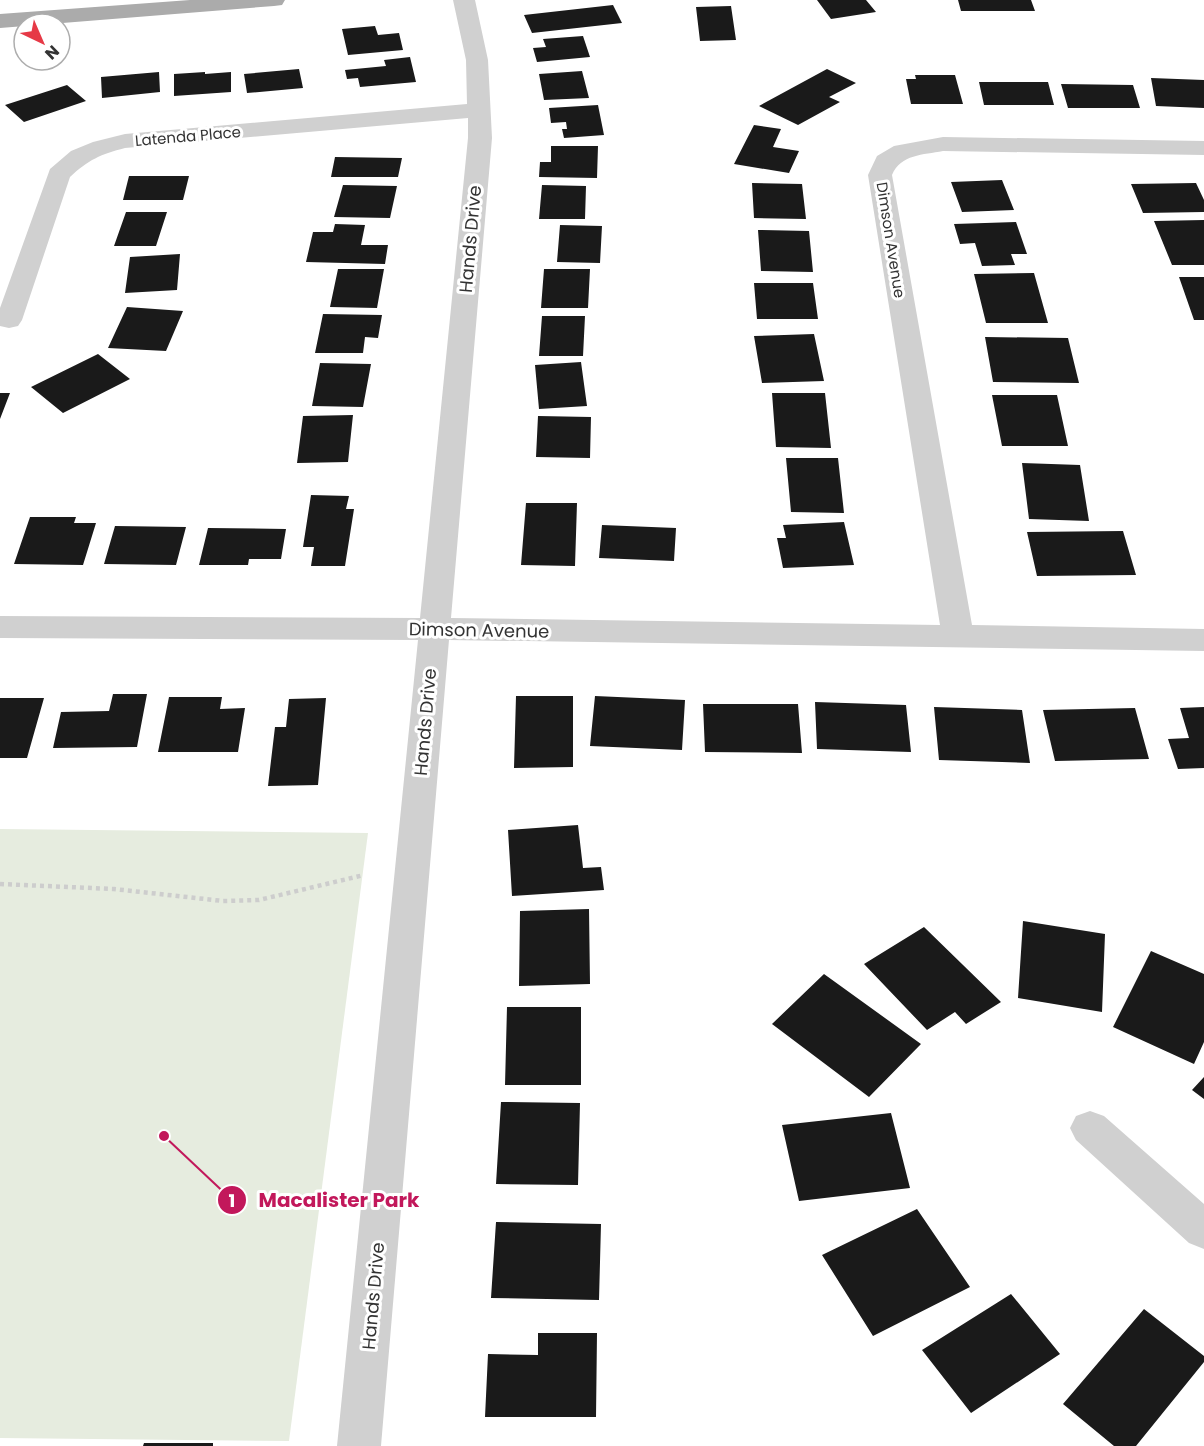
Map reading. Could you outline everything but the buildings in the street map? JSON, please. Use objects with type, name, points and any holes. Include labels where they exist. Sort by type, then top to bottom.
[{"type":"main road","points":[[0,21],[274,0]]},
{"type":"street","name":"Hands Drive","points":[[359,1446],[480,138],[477,60],[464,0]]},
{"type":"street","name":"Latenda Place","points":[[9,320],[59,174],[79,156],[100,147],[125,141],[479,110]]},
{"type":"street","name":"Dimson Avenue","points":[[958,638],[880,175],[886,161],[902,151],[943,144],[1204,147]]},
{"type":"street","name":"Dimson Avenue","points":[[0,627],[434,629],[1204,640]]},
{"type":"street","points":[[1090,1128],[1204,1230]]},
{"type":"path","points":[[0,884],[114,890],[223,902],[259,900],[364,875]]},
{"type":"shaded area","points":[[0,829],[368,833],[289,1441],[0,1438]]},
{"type":"place","name":"Macalister Park","points":[[164,1136]]}]
